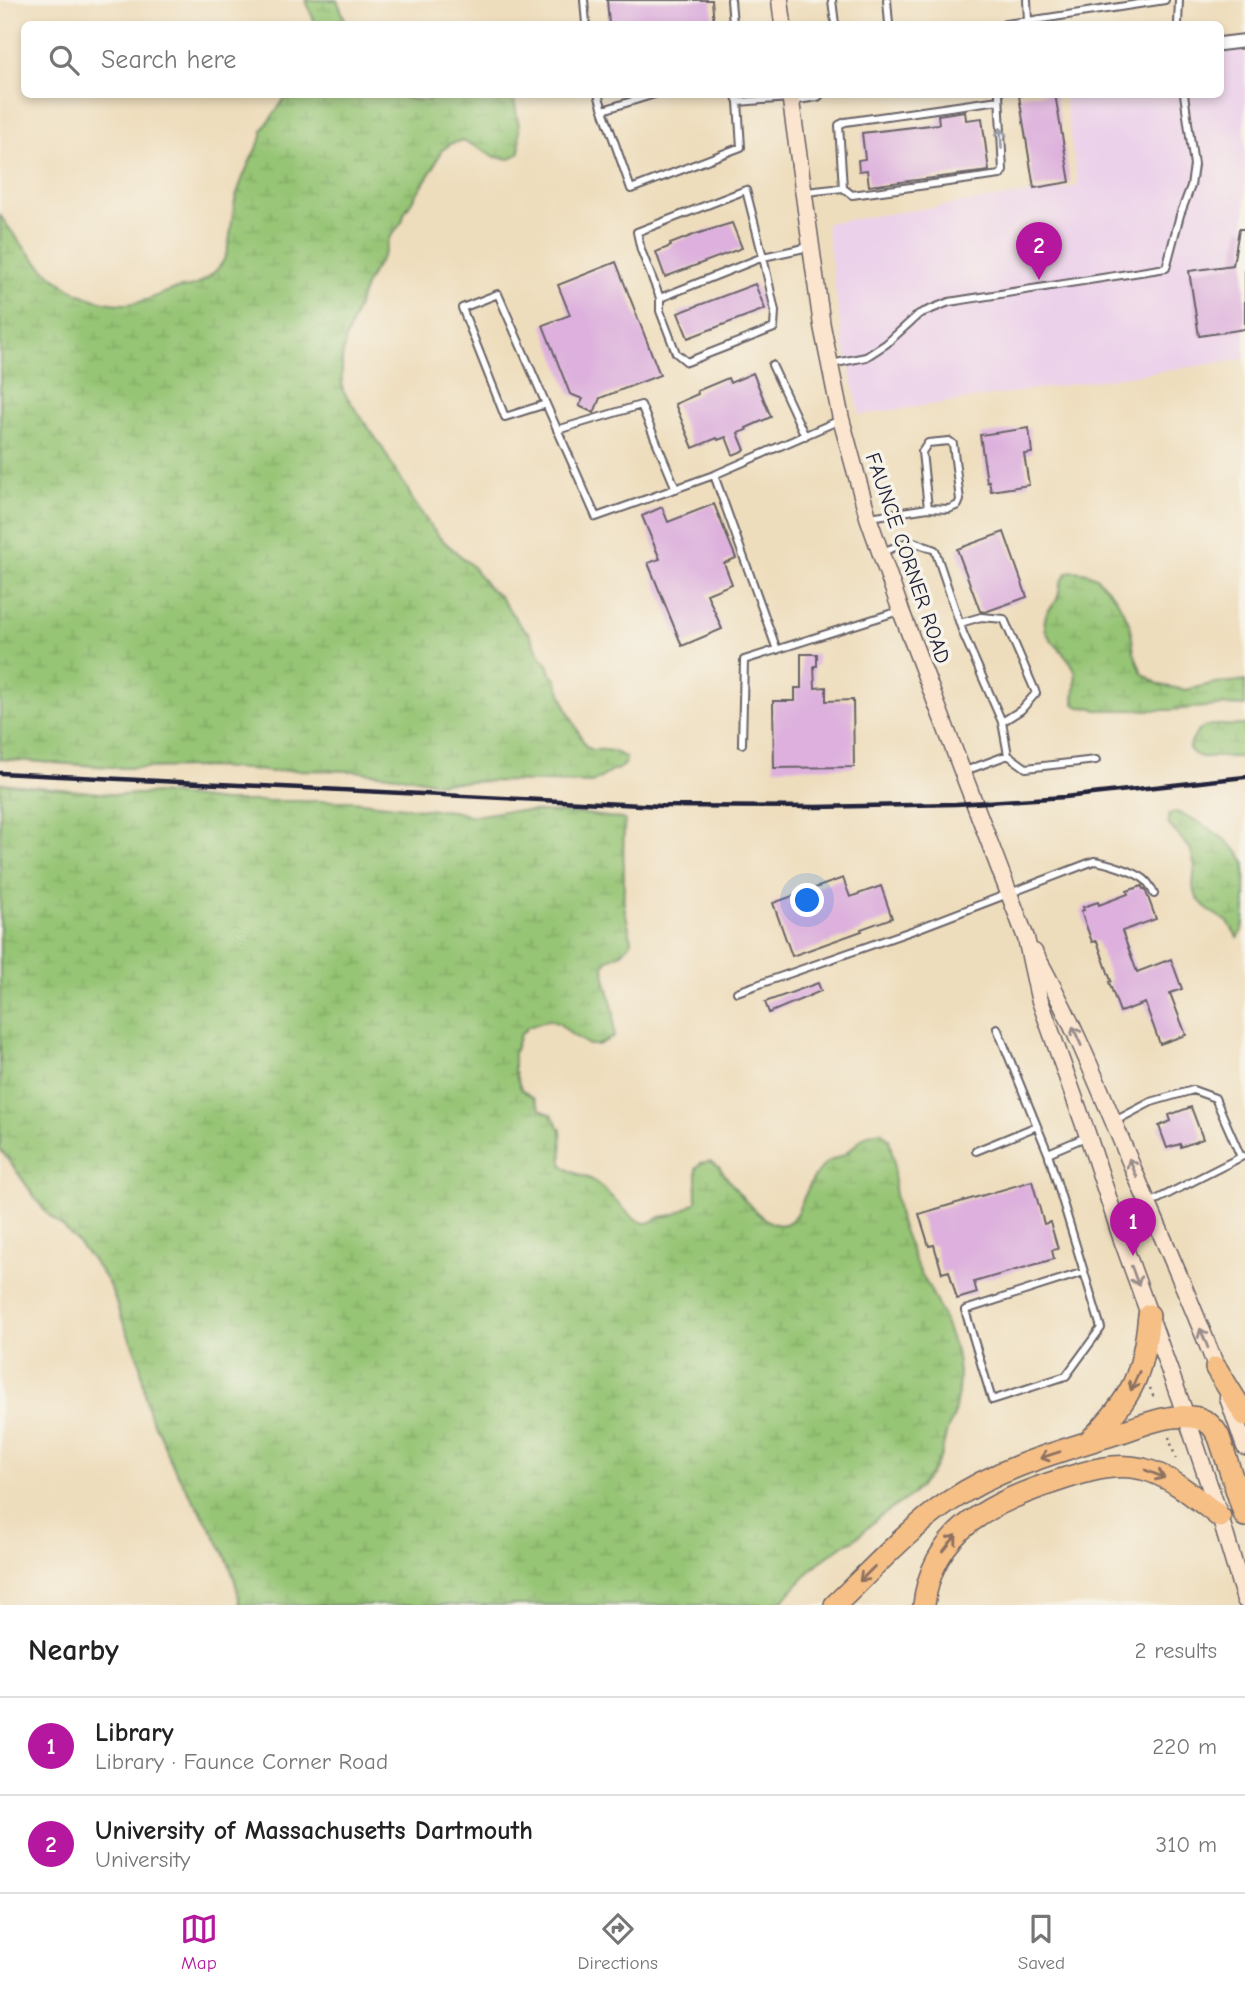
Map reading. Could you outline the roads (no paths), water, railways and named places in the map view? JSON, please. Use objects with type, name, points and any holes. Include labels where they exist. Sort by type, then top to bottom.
[{"type":"highway","points":[[1087,1443],[1118,1410],[1133,1386],[1143,1361],[1149,1315]]},
{"type":"highway","points":[[1216,1367],[1245,1415]]},
{"type":"highway","points":[[835,1605],[907,1535],[972,1487],[1021,1465],[1162,1419],[1186,1416],[1202,1419],[1217,1432],[1245,1516]]},
{"type":"highway","points":[[924,1605],[934,1567],[954,1537],[967,1525],[996,1505],[1015,1496],[1090,1470],[1116,1466],[1156,1474],[1185,1489],[1220,1517]]},
{"type":"main road","points":[[780,0],[783,21]]},
{"type":"main road","name":"FAUNCE CORNER ROAD","points":[[790,98],[810,247],[830,365],[841,419],[868,517],[901,611],[1026,938],[1039,998],[1186,1416],[1245,1600]]},
{"type":"main road","name":"FAUNCE CORNER ROAD","points":[[1026,938],[1056,991],[1189,1298],[1245,1447]]},
{"type":"main road","points":[[1088,1136],[1113,1122]]},
{"type":"street","points":[[1224,44],[1245,41]]},
{"type":"lane","points":[[584,0],[586,21]]},
{"type":"lane","points":[[732,0],[733,21]]},
{"type":"lane","points":[[832,0],[835,21]]},
{"type":"lane","points":[[887,0],[889,21]]},
{"type":"lane","points":[[1027,0],[1028,21]]},
{"type":"lane","points":[[1040,21],[1165,0]]},
{"type":"lane","points":[[1178,21],[1179,0]]},
{"type":"lane","points":[[599,98],[631,189],[741,147],[736,98]]},
{"type":"lane","points":[[603,110],[642,98]]},
{"type":"lane","points":[[738,102],[773,98]]},
{"type":"lane","points":[[843,188],[839,125],[993,98]]},
{"type":"lane","points":[[804,192],[843,188],[852,195],[1000,175],[1003,171],[999,98]]},
{"type":"lane","points":[[830,365],[855,360],[876,351],[919,314],[939,305],[965,298],[1166,268],[1194,172],[1194,154],[1185,98]]},
{"type":"lane","points":[[746,190],[763,257],[775,311],[774,328],[687,362],[676,353],[660,311],[660,298],[640,250],[637,232],[746,190]]},
{"type":"lane","points":[[660,298],[763,257],[810,247]]},
{"type":"lane","points":[[546,404],[505,417],[461,308],[498,294],[596,517],[714,475],[841,419]]},
{"type":"lane","points":[[772,365],[805,436]]},
{"type":"lane","points":[[557,430],[640,405],[676,489]]},
{"type":"lane","points":[[868,517],[928,508],[949,509],[958,505],[960,500],[953,444],[949,441],[928,443],[922,452],[928,508]]},
{"type":"lane","points":[[714,475],[777,650]]},
{"type":"lane","points":[[881,553],[911,541],[935,550],[960,623],[1002,722],[1007,755],[1026,768],[1096,760]]},
{"type":"lane","points":[[742,744],[744,660],[901,611]]},
{"type":"lane","points":[[960,623],[981,617],[1004,619],[1036,693],[1021,710],[1002,722]]},
{"type":"lane","points":[[963,771],[1007,755]]},
{"type":"lane","points":[[737,992],[1099,861],[1139,876],[1154,894]]},
{"type":"lane","points":[[997,1028],[1048,1153],[1101,1328],[1066,1376],[992,1400],[965,1310],[1084,1272]]},
{"type":"lane","points":[[1113,1122],[1151,1102],[1193,1090],[1215,1098],[1243,1156],[1148,1204]]},
{"type":"lane","points":[[976,1151],[1037,1126]]},
{"type":"lane","points":[[1048,1153],[1088,1136]]},
{"type":"railway","points":[[0,773],[661,806],[817,807],[956,804],[1065,797],[1245,777]]},
{"type":"place","name":"University of Massachusetts Dartmouth","points":[[1039,280]]},
{"type":"place","name":"Library","points":[[1133,1256]]}]
